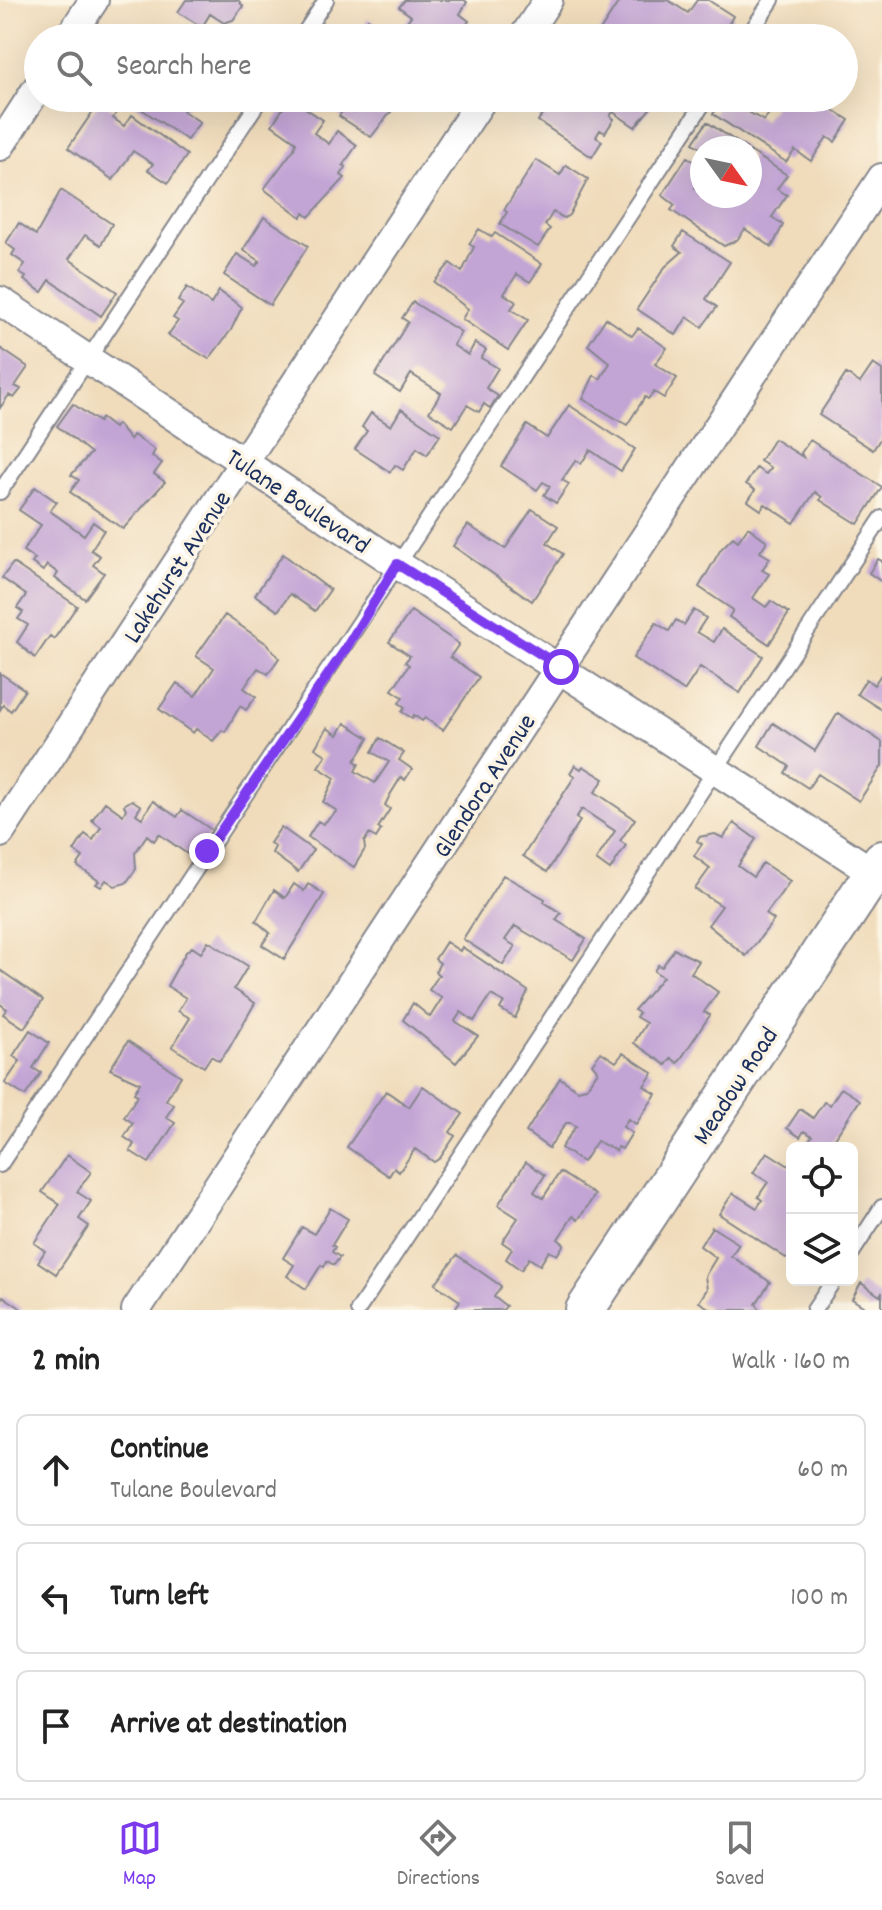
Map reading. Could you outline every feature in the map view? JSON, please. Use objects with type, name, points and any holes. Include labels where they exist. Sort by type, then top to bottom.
[{"type":"street","points":[[78,24],[94,0]]},
{"type":"street","points":[[532,24],[548,0]]},
{"type":"street","points":[[0,146],[24,109]]},
{"type":"street","name":"Lakehurst Avenue","points":[[0,833],[474,112]]},
{"type":"street","name":"Glendora Avenue","points":[[136,1310],[882,178]]},
{"type":"street","name":"Tulane Boulevard","points":[[0,301],[397,564],[717,770],[879,870]]},
{"type":"street","name":"Meadow Road","points":[[585,1310],[879,870]]},
{"type":"lane","points":[[310,24],[326,0]]},
{"type":"lane","points":[[756,24],[772,0]]},
{"type":"lane","points":[[0,492],[252,112]]},
{"type":"lane","points":[[0,1165],[120,990],[207,851],[343,653],[397,564],[698,112]]},
{"type":"lane","points":[[358,1310],[882,518]]},
{"type":"lane","points":[[858,1244],[882,1207]]},
{"type":"lane","points":[[814,1310],[830,1286]]},
{"type":"building","points":[[186,0],[238,0],[243,6],[233,20],[224,23],[210,14],[204,24],[197,24],[178,12]]},
{"type":"building","points":[[405,0],[464,0],[467,2],[460,14],[469,21],[467,24],[405,24],[411,16],[399,7]]},
{"type":"building","points":[[620,0],[668,0],[688,13],[697,0],[708,0],[733,16],[729,24],[604,24]]},
{"type":"building","points":[[93,112],[117,112],[113,118],[124,126],[132,115],[187,155],[168,183],[148,170],[153,164],[133,151],[113,180],[68,148]]},
{"type":"building","points":[[146,112],[185,112],[200,122],[187,140]]},
{"type":"building","points":[[281,112],[311,112],[323,120],[314,133],[329,144],[337,131],[357,145],[343,165],[346,167],[341,175],[345,178],[309,217],[304,213],[301,217],[264,189],[296,142],[272,125]]},
{"type":"building","points":[[342,112],[391,112],[371,137],[339,116]]},
{"type":"building","points":[[544,112],[613,112],[610,116],[614,119],[605,133],[600,130],[596,137],[602,141],[592,157],[538,121]]},
{"type":"building","points":[[613,112],[647,112],[635,127]]},
{"type":"building","points":[[714,112],[748,112],[764,121],[770,112],[836,112],[849,120],[835,142],[827,137],[811,161],[795,150],[786,162],[762,146],[762,136],[746,136],[713,114]]},
{"type":"building","points":[[707,122],[728,136],[698,136]]},
{"type":"building","points":[[687,157],[690,159],[690,208],[762,208],[762,159],[787,175],[777,189],[787,195],[772,217],[783,225],[772,247],[745,229],[737,240],[724,246],[671,210],[675,205],[662,195]]},
{"type":"building","points":[[536,160],[560,175],[566,165],[588,179],[569,215],[564,218],[553,212],[545,225],[550,229],[538,247],[500,224],[507,212],[504,210]]},
{"type":"building","points":[[61,190],[112,224],[101,245],[85,235],[69,259],[117,292],[101,316],[50,280],[42,292],[24,280],[26,277],[19,273],[25,264],[12,255],[15,250],[6,243],[19,223],[36,235]]},
{"type":"building","points":[[264,217],[308,246],[270,305],[224,275],[237,254],[256,266],[260,261],[243,250]]},
{"type":"building","points":[[479,229],[492,237],[495,233],[542,264],[530,282],[517,274],[504,294],[516,302],[511,309],[528,320],[508,350],[462,319],[468,309],[434,282],[450,263],[462,272],[474,247],[469,244]]},
{"type":"building","points":[[683,232],[730,262],[706,299],[717,307],[702,327],[687,317],[676,335],[637,309],[665,267],[682,252],[674,246]]},
{"type":"building","points":[[187,287],[211,304],[219,291],[242,307],[231,330],[209,359],[168,335],[178,321],[173,318],[183,304],[178,301]]},
{"type":"building","points":[[413,302],[461,332],[453,345],[468,355],[475,343],[486,350],[481,358],[498,368],[486,388],[498,396],[490,408],[484,404],[479,412],[467,405],[453,427],[429,412],[441,393],[411,374],[400,392],[375,376],[408,322],[402,318]]},
{"type":"building","points":[[606,318],[632,336],[638,328],[667,348],[655,364],[677,378],[664,398],[654,392],[648,399],[645,397],[627,425],[583,399],[594,375],[600,379],[610,363],[588,345]]},
{"type":"building","points":[[0,348],[28,367],[15,386],[21,389],[14,398],[9,395],[0,408]]},
{"type":"building","points":[[873,364],[882,370],[882,436],[873,450],[819,415],[846,374],[860,383]]},
{"type":"building","points":[[73,404],[99,422],[101,418],[114,428],[117,424],[130,440],[133,435],[155,450],[152,456],[162,463],[154,474],[165,482],[123,529],[70,492],[79,480],[71,475],[91,453],[57,426]]},
{"type":"building","points":[[569,405],[635,449],[621,471],[590,450],[581,464],[576,460],[562,480],[569,484],[556,503],[544,495],[550,486],[543,482],[537,490],[501,466],[527,425],[547,438]]},
{"type":"building","points":[[401,409],[440,435],[427,455],[417,448],[403,470],[395,465],[390,472],[355,449],[367,431],[362,427],[371,413],[391,426]]},
{"type":"building","points":[[774,439],[803,457],[801,453],[810,440],[882,487],[858,524],[820,500],[822,497],[815,492],[794,523],[765,504],[761,510],[748,501],[755,490],[746,484],[756,468],[766,474],[771,468],[760,461]]},
{"type":"building","points":[[35,487],[57,502],[50,511],[84,535],[93,522],[104,530],[91,550],[100,556],[93,565],[104,573],[85,599],[55,578],[58,573],[47,565],[43,571],[32,563],[35,559],[23,551],[41,525],[19,510]]},
{"type":"building","points":[[532,509],[558,526],[547,543],[563,554],[532,601],[453,546],[468,525],[505,549]]},
{"type":"building","points":[[748,527],[767,541],[760,552],[770,558],[762,570],[769,574],[753,598],[766,607],[771,601],[789,613],[769,644],[729,617],[733,610],[699,587],[721,549],[733,537],[738,541]]},
{"type":"building","points":[[283,554],[330,590],[315,611],[290,594],[278,611],[255,595]]},
{"type":"building","points":[[878,559],[882,561],[882,582],[869,573]]},
{"type":"building","points":[[13,563],[77,606],[54,639],[50,636],[35,658],[17,642],[28,625],[18,619],[23,612],[17,608],[26,595],[2,578]]},
{"type":"building","points":[[694,610],[706,618],[697,632],[714,642],[722,629],[763,656],[740,693],[700,667],[684,691],[633,658],[656,623],[669,631],[676,620],[684,625]]},
{"type":"building","points":[[411,611],[459,644],[450,657],[479,677],[443,730],[425,718],[422,721],[402,712],[405,707],[399,703],[403,697],[392,690],[409,665],[405,662],[410,656],[389,642]]},
{"type":"building","points":[[225,615],[267,644],[279,658],[268,674],[258,668],[244,688],[256,697],[246,710],[240,706],[225,732],[222,730],[213,741],[196,729],[193,733],[159,709],[177,683],[195,696],[214,668],[196,656]]},
{"type":"building","points":[[0,673],[25,690],[11,711],[3,705],[0,710]]},
{"type":"building","points":[[882,673],[882,710],[857,694],[866,679],[874,685]]},
{"type":"building","points":[[838,713],[882,742],[882,766],[859,801],[818,774],[808,788],[785,773],[789,766],[759,746],[773,723],[815,751]]},
{"type":"building","points":[[345,723],[369,738],[355,761],[359,764],[355,771],[375,783],[389,762],[372,752],[380,738],[404,753],[399,760],[412,769],[405,780],[401,777],[390,795],[385,805],[390,809],[378,828],[381,830],[376,838],[369,834],[364,842],[365,849],[354,867],[308,837],[318,821],[323,824],[337,811],[323,802],[335,778],[318,767],[326,755],[315,748],[327,728],[338,735]]},
{"type":"building","points":[[575,765],[581,769],[583,766],[604,779],[595,792],[635,819],[620,841],[626,845],[610,870],[596,860],[615,831],[582,809],[576,818],[580,821],[547,872],[523,856],[575,776],[570,773]]},
{"type":"building","points":[[132,800],[141,806],[136,814],[142,818],[153,801],[177,817],[182,810],[212,830],[193,858],[159,834],[154,841],[147,835],[135,853],[136,869],[126,883],[115,886],[106,880],[101,887],[96,884],[99,881],[77,866],[83,857],[74,851],[85,834],[93,840],[101,827],[92,820],[105,802],[123,815],[124,805]]},
{"type":"building","points":[[734,823],[756,839],[738,866],[753,877],[763,863],[790,881],[766,914],[774,920],[746,956],[708,925],[722,906],[695,889],[710,868],[694,856],[702,844],[697,841],[699,837],[715,834],[723,838]]},
{"type":"building","points":[[281,827],[313,850],[298,872],[272,853],[275,847],[270,843]]},
{"type":"building","points":[[503,875],[545,899],[544,902],[561,913],[556,920],[586,939],[573,960],[515,926],[505,940],[515,946],[503,965],[463,939]]},
{"type":"building","points":[[294,884],[304,891],[308,884],[324,894],[284,959],[262,945],[270,933],[256,921],[274,890],[285,898]]},
{"type":"building","points":[[208,941],[248,966],[234,989],[255,1003],[228,1050],[219,1061],[211,1056],[204,1067],[172,1047],[190,1018],[178,1011],[186,998],[167,986],[186,952],[192,947],[201,953]]},
{"type":"building","points":[[446,942],[460,951],[462,947],[528,991],[515,1018],[500,1009],[504,1002],[491,995],[474,1021],[461,1012],[455,1021],[478,1036],[456,1063],[403,1020],[413,1003],[430,1017],[442,998],[429,990],[439,975],[435,972],[440,963],[435,959]]},
{"type":"building","points":[[674,949],[699,961],[691,973],[718,992],[704,1012],[710,1015],[678,1063],[671,1058],[666,1065],[634,1043],[646,1023],[636,1017],[639,1013],[634,1010],[663,977],[654,971],[658,965],[662,967]]},
{"type":"building","points":[[0,970],[43,1000],[24,1028],[3,1014],[7,1009],[0,1004]]},
{"type":"building","points":[[30,1030],[49,1043],[33,1068],[41,1073],[25,1096],[5,1083],[20,1061],[13,1056]]},
{"type":"building","points":[[128,1041],[181,1076],[166,1100],[174,1105],[166,1117],[175,1123],[149,1163],[130,1151],[134,1144],[124,1137],[133,1123],[124,1117],[138,1095],[134,1093],[140,1083],[110,1069]]},
{"type":"building","points":[[601,1052],[616,1062],[623,1053],[653,1073],[644,1086],[656,1094],[636,1124],[628,1119],[623,1127],[632,1133],[622,1149],[618,1147],[616,1151],[597,1141],[583,1162],[561,1148],[576,1126],[571,1123],[566,1123],[549,1148],[526,1132],[560,1078],[578,1090],[586,1088],[598,1071],[592,1064]]},
{"type":"building","points":[[423,1086],[463,1114],[450,1132],[455,1136],[440,1158],[434,1162],[415,1149],[399,1172],[394,1168],[389,1176],[347,1147],[386,1091],[409,1107]]},
{"type":"building","points":[[841,1088],[860,1100],[832,1142],[808,1142],[812,1136],[804,1131],[800,1137],[787,1128],[800,1109],[813,1118],[824,1102],[830,1105]]},
{"type":"building","points":[[767,1152],[786,1164],[786,1258],[719,1214],[733,1193],[757,1208],[762,1200],[758,1197],[768,1182],[753,1173]]},
{"type":"building","points":[[67,1155],[91,1172],[77,1192],[91,1201],[79,1219],[89,1226],[56,1274],[38,1262],[45,1251],[34,1243],[60,1204],[42,1192]]},
{"type":"building","points":[[526,1162],[545,1175],[534,1192],[543,1198],[560,1172],[595,1195],[578,1220],[573,1216],[558,1239],[564,1244],[557,1255],[549,1251],[540,1265],[529,1258],[521,1270],[506,1259],[512,1249],[502,1242],[518,1218],[498,1205]]},
{"type":"building","points":[[330,1208],[348,1219],[332,1245],[335,1247],[332,1252],[340,1257],[334,1265],[327,1261],[324,1267],[321,1265],[306,1289],[287,1276],[294,1265],[283,1258],[302,1227],[314,1234]]},
{"type":"building","points":[[712,1227],[739,1244],[731,1256],[770,1282],[756,1304],[761,1310],[712,1310],[699,1302],[707,1289],[705,1276],[716,1258],[700,1246]]},
{"type":"building","points":[[457,1255],[501,1286],[494,1297],[506,1306],[503,1310],[454,1310],[460,1301],[435,1284]]},
{"type":"building","points":[[861,1283],[880,1296],[882,1292],[882,1310],[869,1310],[852,1299]]},
{"type":"building","points":[[3,1296],[23,1310],[0,1310]]},
{"type":"route","points":[[207,851],[343,653],[397,564],[561,667]]}]
